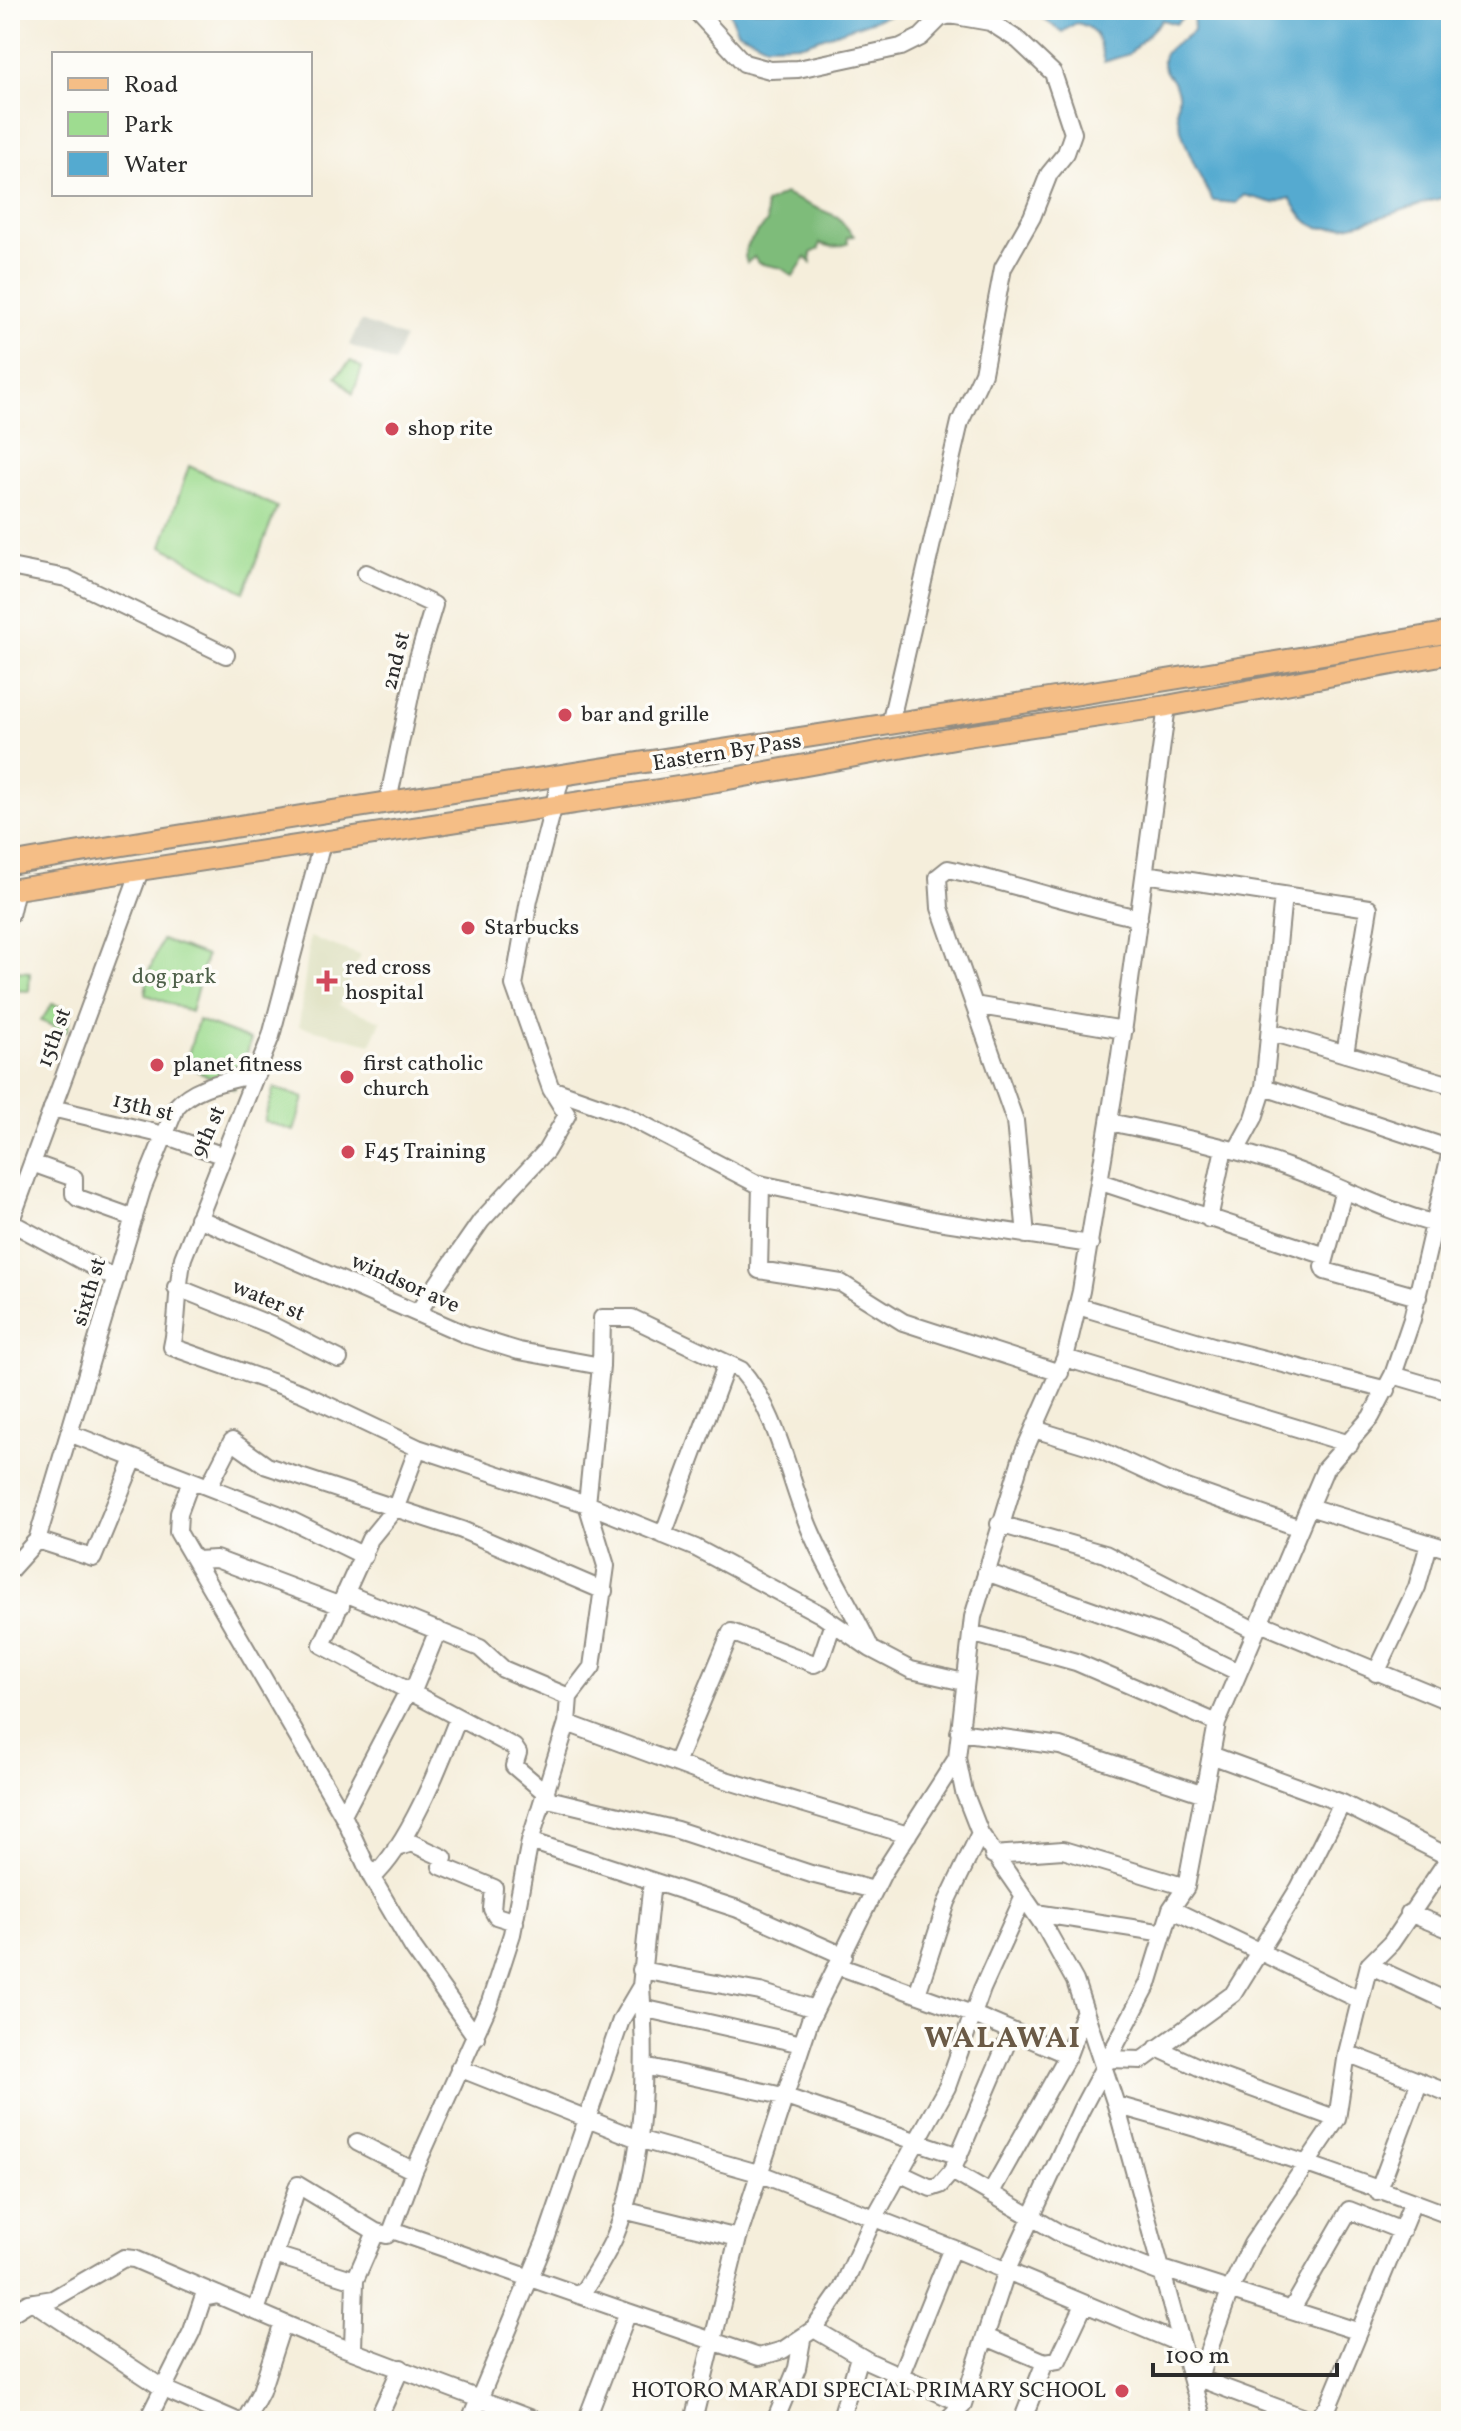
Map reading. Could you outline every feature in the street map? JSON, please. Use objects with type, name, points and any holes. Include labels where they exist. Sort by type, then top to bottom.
[{"type":"main road","name":"Eastern By Pass","points":[[10,864],[388,801],[1187,678],[1451,632]]},
{"type":"main road","name":"Eastern By Pass","points":[[13,889],[322,843],[1167,706],[1451,653]]},
{"type":"street","points":[[695,10],[744,63],[770,70],[798,69],[901,47],[921,37],[940,18],[950,15],[990,22],[1018,40],[1053,73],[1073,133],[1066,153],[1049,174],[1032,217],[1003,268],[983,373],[960,422],[890,724]]},
{"type":"street","points":[[10,567],[66,578],[226,655]]},
{"type":"street","name":"2nd st","points":[[366,573],[434,605],[418,658],[388,801]]},
{"type":"street","points":[[1167,706],[1124,1030],[1078,1306],[1062,1365],[1034,1429],[999,1524],[986,1572],[971,1633],[957,1758],[964,1792],[980,1833],[1036,1913],[1075,1981],[1083,2015],[1105,2064],[1181,2344],[1197,2382],[1203,2421]]},
{"type":"street","points":[[418,1312],[481,1221],[562,1130],[567,1115],[551,1089],[514,985],[529,900],[562,774]]},
{"type":"street","name":"9th st","points":[[322,843],[258,1073],[190,1233],[176,1287],[172,1347],[302,1393],[418,1448]]},
{"type":"street","name":"15th st","points":[[10,1222],[141,868]]},
{"type":"street","points":[[1026,1235],[1015,1121],[940,908],[937,884],[942,872],[948,869],[1139,918]]},
{"type":"street","points":[[1145,874],[1371,910],[1345,1054]]},
{"type":"street","points":[[10,915],[13,889]]},
{"type":"street","points":[[1209,1219],[1230,1149],[1254,1118],[1264,1087],[1283,895]]},
{"type":"street","points":[[974,1005],[1124,1030]]},
{"type":"street","points":[[1271,1032],[1451,1085]]},
{"type":"street","name":"sixth st","points":[[10,1570],[37,1540],[134,1218],[176,1107],[186,1096],[258,1073]]},
{"type":"street","points":[[946,2421],[963,2404],[1007,2270],[1105,2064],[1148,1984],[1171,1909],[1186,1887],[1217,1723],[1325,1469],[1350,1444],[1390,1382],[1447,1192],[1451,1150],[1264,1087]]},
{"type":"street","points":[[551,1089],[625,1115],[761,1184],[1026,1235],[1090,1244]]},
{"type":"street","name":"13th st","points":[[52,1108],[164,1135],[221,1155]]},
{"type":"street","points":[[1110,1122],[1230,1149],[1344,1190],[1404,1216],[1451,1243]]},
{"type":"street","points":[[32,1163],[74,1178],[74,1194],[78,1198],[134,1218]]},
{"type":"street","points":[[1101,1182],[1326,1256]]},
{"type":"street","points":[[761,1184],[759,1270],[841,1283],[903,1322],[1350,1444]]},
{"type":"street","points":[[1344,1190],[1323,1267],[1328,1274],[1418,1297]]},
{"type":"street","name":"windsor ave","points":[[198,1218],[467,1335],[519,1351],[601,1366]]},
{"type":"street","points":[[10,1222],[116,1279]]},
{"type":"street","name":"water st","points":[[176,1287],[273,1326],[339,1359]]},
{"type":"street","points":[[1078,1306],[1213,1346],[1451,1392]]},
{"type":"street","points":[[353,2349],[355,2280],[414,2171],[459,2068],[476,2037],[515,1922],[530,1841],[567,1723],[569,1697],[592,1667],[606,1566],[587,1504],[601,1366],[602,1318],[625,1317],[741,1370],[751,1381],[783,1452],[811,1532],[871,1649]]},
{"type":"street","points":[[663,1535],[727,1363]]},
{"type":"street","points":[[1034,1429],[1096,1448],[1167,1481],[1300,1528]]},
{"type":"street","points":[[69,1433],[190,1483],[209,1486],[278,1514],[364,1556]]},
{"type":"street","points":[[209,1486],[232,1441],[267,1466],[462,1530],[604,1591]]},
{"type":"street","points":[[874,1890],[811,1874],[677,1830],[545,1796],[514,1766],[517,1749],[322,1645],[370,1539],[396,1507],[418,1448],[587,1504],[663,1535],[732,1566],[911,1670],[964,1682]]},
{"type":"street","points":[[37,1540],[89,1559],[95,1556],[134,1459]]},
{"type":"street","points":[[190,1483],[179,1513],[178,1532],[343,1815],[372,1878],[413,1948],[476,2037]]},
{"type":"street","points":[[1309,1507],[1451,1550]]},
{"type":"street","points":[[999,1524],[1105,1554],[1258,1627],[1451,1702]]},
{"type":"street","points":[[1376,1673],[1417,1587],[1429,1544]]},
{"type":"street","points":[[195,1560],[216,1559],[438,1630],[480,1648],[503,1669],[569,1697]]},
{"type":"street","points":[[986,1572],[1155,1632],[1238,1672]]},
{"type":"street","points":[[676,1763],[731,1632],[814,1664],[820,1661],[833,1623]]},
{"type":"street","points":[[343,1815],[409,1689],[415,1686],[438,1630]]},
{"type":"street","points":[[971,1633],[1076,1662],[1217,1723]]},
{"type":"street","points":[[372,1878],[390,1862],[417,1815],[458,1718]]},
{"type":"street","points":[[567,1723],[775,1797],[908,1835]]},
{"type":"street","points":[[959,1732],[1060,1746],[1204,1794]]},
{"type":"street","points":[[1197,2382],[1231,2288],[1252,2244],[1337,2119],[1347,2053],[1369,1965],[1391,1943],[1450,1856],[1342,1803],[1211,1755]]},
{"type":"street","points":[[693,2421],[738,2238],[783,2096],[815,2009],[874,1890],[957,1758]]},
{"type":"street","points":[[1105,2064],[1142,2060],[1233,1994],[1261,1955],[1318,1854],[1342,1803]]},
{"type":"street","points":[[917,1994],[947,1902],[980,1833]]},
{"type":"street","points":[[530,1841],[738,1909],[841,1961],[1068,2055]]},
{"type":"street","points":[[396,1848],[412,1843],[440,1854],[444,1858],[441,1866],[494,1888],[492,1909],[496,1916],[515,1922]]},
{"type":"street","points":[[993,1855],[1063,1850],[1186,1887]]},
{"type":"street","points":[[581,2295],[608,2252],[623,2210],[638,2139],[644,2066],[641,1978],[652,1881]]},
{"type":"street","points":[[775,2421],[808,2334],[842,2289],[874,2219],[947,2087],[972,2014],[1024,1896]]},
{"type":"street","points":[[1171,1909],[1261,1955],[1360,2000]]},
{"type":"street","points":[[1036,1913],[1164,1933]]},
{"type":"street","points":[[1409,1913],[1451,1930]]},
{"type":"street","points":[[1369,1965],[1451,2003]]},
{"type":"street","points":[[641,1978],[725,1984],[815,2009]]},
{"type":"street","points":[[470,2421],[531,2278],[621,2020],[641,1978]]},
{"type":"street","points":[[642,2008],[802,2044]]},
{"type":"street","points":[[991,2192],[1068,2055],[1083,2015]]},
{"type":"street","points":[[899,2173],[931,2188],[940,2185],[955,2163],[1012,2031]]},
{"type":"street","points":[[1157,2048],[1216,2075],[1337,2119]]},
{"type":"street","points":[[1347,2053],[1451,2094]]},
{"type":"street","points":[[644,2066],[783,2096],[916,2139],[1032,2219],[1094,2248],[1163,2271],[1231,2288],[1357,2331]]},
{"type":"street","points":[[459,2068],[638,2139],[758,2173],[1007,2270],[1181,2344]]},
{"type":"street","points":[[1378,2192],[1419,2083]]},
{"type":"street","points":[[1116,2105],[1168,2117],[1306,2161],[1378,2192],[1451,2216]]},
{"type":"street","points":[[357,2142],[414,2171]]},
{"type":"street","points":[[256,2311],[298,2185],[384,2231],[762,2358],[808,2334]]},
{"type":"street","points":[[1197,2382],[1313,2421],[1328,2407],[1413,2202]]},
{"type":"street","points":[[623,2210],[738,2238]]},
{"type":"street","points":[[1292,2309],[1349,2210],[1402,2231]]},
{"type":"street","points":[[900,2376],[952,2248]]},
{"type":"street","points":[[275,2255],[355,2280]]},
{"type":"street","points":[[10,2314],[33,2302],[53,2299],[124,2258],[166,2270],[283,2323],[537,2421]]},
{"type":"street","points":[[147,2421],[192,2331],[203,2298],[218,2295]]},
{"type":"street","points":[[33,2302],[164,2389],[237,2421]]},
{"type":"street","points":[[986,2337],[1045,2362],[1058,2360],[1084,2305]]},
{"type":"street","points":[[586,2421],[628,2312]]},
{"type":"street","points":[[245,2421],[261,2391],[283,2323]]},
{"type":"street","points":[[808,2334],[963,2404]]},
{"type":"street","points":[[840,2421],[859,2357]]},
{"type":"street","points":[[1022,2421],[1045,2362]]},
{"type":"street","points":[[377,2421],[401,2368]]},
{"type":"shaded area","points":[[361,321],[404,338],[394,363],[349,345]]},
{"type":"shaded area","name":"red cross hospital","points":[[310,937],[360,955],[339,1005],[381,1021],[371,1044],[299,1026]]},
{"type":"green space","points":[[784,194],[838,217],[854,236],[847,237],[848,243],[841,246],[820,243],[819,249],[811,253],[811,263],[806,257],[793,276],[781,268],[758,263],[754,257],[747,263],[745,257],[750,241],[767,222],[765,204]]},
{"type":"green space","points":[[351,361],[362,368],[353,394],[336,376]]},
{"type":"green space","points":[[189,466],[277,507],[244,592],[162,546]]},
{"type":"green space","name":"dog park","points":[[162,940],[206,956],[191,1012],[145,994],[149,971]]},
{"type":"green space","points":[[10,971],[30,972],[29,991],[10,990]]},
{"type":"green space","points":[[52,1004],[71,1010],[67,1032],[41,1021]]},
{"type":"green space","points":[[198,1020],[251,1040],[234,1089],[185,1065]]},
{"type":"green space","points":[[274,1088],[304,1098],[294,1131],[264,1121]]},
{"type":"water","points":[[729,10],[898,12],[803,44],[766,45],[737,31]]},
{"type":"water","points":[[1031,10],[1181,10],[1183,17],[1176,24],[1162,20],[1129,54],[1104,62],[1097,36],[1089,28],[1076,23],[1062,32]]},
{"type":"water","points":[[1193,10],[1451,10],[1451,196],[1361,223],[1327,228],[1307,221],[1290,198],[1274,203],[1244,195],[1236,203],[1213,201],[1186,146],[1177,112],[1178,93],[1163,64],[1168,50],[1194,30]]},
{"type":"place","name":"shop rite","points":[[392,429]]},
{"type":"place","name":"bar and grille","points":[[565,715]]},
{"type":"place","name":"Starbucks","points":[[468,928]]},
{"type":"place","name":"red cross hospital","points":[[327,981]]},
{"type":"place","name":"planet fitness","points":[[157,1065]]},
{"type":"place","name":"first catholic church","points":[[347,1077]]},
{"type":"place","name":"F45 Training","points":[[348,1152]]},
{"type":"place","name":"HOTORO MARADI SPECIAL PRIMARY SCHOOL","points":[[1122,2391]]},
{"type":"district","name":"WALAWAI","points":[[1003,2039]]}]
